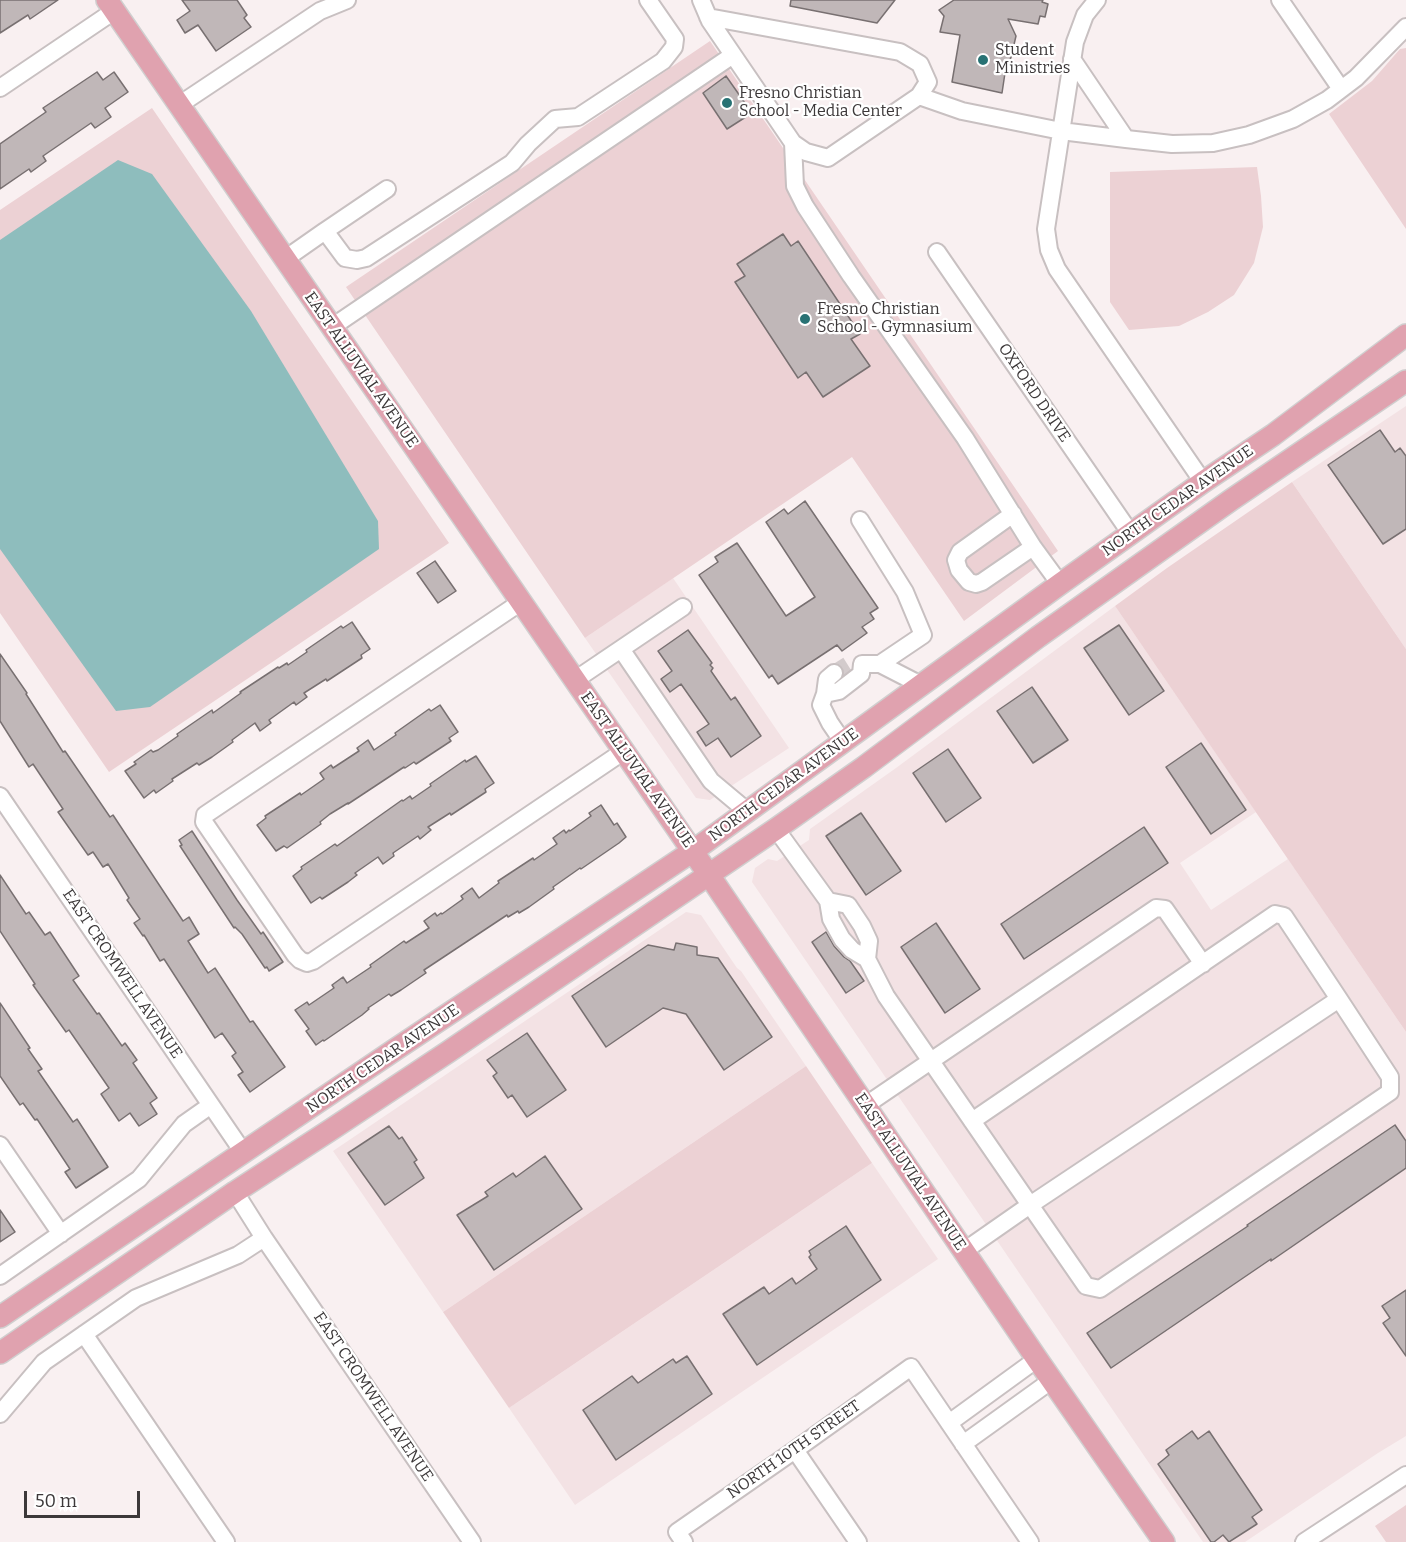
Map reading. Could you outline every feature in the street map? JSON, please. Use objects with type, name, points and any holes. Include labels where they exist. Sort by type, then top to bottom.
[{"type":"main road","name":"EAST ALLUVIAL AVENUE","points":[[110,6],[709,874],[1037,1359],[1164,1542]]},
{"type":"main road","name":"NORTH CEDAR AVENUE","points":[[0,1317],[693,851],[1060,584],[1273,435],[1406,335]]},
{"type":"main road","name":"NORTH CEDAR AVENUE","points":[[0,1353],[235,1192],[332,1130],[776,829],[864,767],[1038,637],[1259,481],[1406,381]]},
{"type":"main road","points":[[1038,637],[1036,629],[1044,614],[1121,557],[1131,534]]},
{"type":"main road","points":[[235,1192],[234,1185],[237,1176],[244,1168],[348,1097],[393,1051]]},
{"type":"street","points":[[179,105],[320,11],[347,0]]},
{"type":"street","points":[[325,231],[345,258],[357,261],[366,258],[512,163],[555,118],[578,117],[663,61],[674,47],[675,39],[648,0]]},
{"type":"street","points":[[701,0],[708,17],[793,143],[806,152],[828,158],[919,96],[928,82],[920,64],[900,52],[708,17]]},
{"type":"street","points":[[1097,0],[1085,15],[1075,42],[1046,229],[1049,250],[1057,269],[1203,482]]},
{"type":"street","points":[[1280,0],[1341,89]]},
{"type":"street","points":[[0,88],[110,6]]},
{"type":"street","points":[[919,96],[962,111],[1061,131],[1172,144],[1213,143],[1249,135],[1293,119],[1327,100],[1356,78],[1406,27]]},
{"type":"street","points":[[332,327],[733,55]]},
{"type":"street","points":[[1072,59],[1126,139]]},
{"type":"street","points":[[793,143],[795,186],[805,206],[965,438],[1060,584]]},
{"type":"street","points":[[285,259],[387,189]]},
{"type":"street","name":"OXFORD DRIVE","points":[[937,252],[1131,534]]},
{"type":"street","points":[[1013,514],[960,552],[956,560],[959,570],[969,582],[976,584],[1034,547]]},
{"type":"street","points":[[860,520],[905,592],[923,635],[880,664]]},
{"type":"street","points":[[521,602],[205,815],[204,822],[295,955],[307,963],[313,961],[624,751]]},
{"type":"street","points":[[575,680],[683,608]]},
{"type":"street","points":[[621,649],[711,781],[748,812]]},
{"type":"street","points":[[825,694],[839,691],[861,674],[856,663],[880,664],[921,685]]},
{"type":"street","points":[[834,673],[827,679],[821,705],[843,742]]},
{"type":"street","name":"EAST CROMWELL AVENUE","points":[[0,796],[243,1152]]},
{"type":"street","points":[[776,829],[828,901],[831,919],[842,939],[852,950],[867,958]]},
{"type":"street","points":[[828,901],[848,905],[869,941],[867,958],[886,996],[1086,1286],[1100,1289],[1390,1092],[1390,1077],[1284,916],[1275,914],[972,1120]]},
{"type":"street","points":[[866,1106],[930,1060],[1156,908],[1165,909],[1203,964]]},
{"type":"street","points":[[964,1251],[1339,999]]},
{"type":"street","points":[[0,1276],[139,1179],[184,1124],[211,1105]]},
{"type":"street","points":[[0,1145],[61,1234]]},
{"type":"street","name":"EAST CROMWELL AVENUE","points":[[235,1192],[472,1542]]},
{"type":"street","points":[[0,1414],[44,1362],[136,1298],[238,1255],[264,1238]]},
{"type":"street","points":[[84,1334],[226,1542]]},
{"type":"street","points":[[1030,1542],[948,1423],[1037,1359]]},
{"type":"street","name":"NORTH 10TH STREET","points":[[680,1537],[795,1450],[911,1367],[948,1423]]},
{"type":"street","points":[[963,1444],[1052,1380]]},
{"type":"street","points":[[795,1450],[858,1542]]},
{"type":"street","points":[[1304,1542],[1406,1475]]},
{"type":"shaded area","points":[[710,41],[1058,551],[964,621],[852,457],[585,638],[346,287]]},
{"type":"shaded area","points":[[1406,48],[1406,229],[1329,114],[1372,81],[1400,49]]},
{"type":"shaded area","points":[[152,108],[449,543],[109,772],[0,613],[0,210]]},
{"type":"shaded area","points":[[1257,167],[1263,227],[1254,263],[1234,295],[1208,312],[1179,326],[1129,330],[1110,302],[1110,172]]},
{"type":"shaded area","points":[[1406,406],[1406,649],[1292,482]]},
{"type":"shaded area","points":[[1292,482],[1406,649],[1406,1032],[1115,606]]},
{"type":"shaded area","points":[[673,578],[789,748],[710,800],[696,798],[585,638]]},
{"type":"shaded area","points":[[1115,606],[1256,812],[1180,863],[1211,910],[1288,859],[1406,1032],[1406,1436],[1245,1542],[1203,1542],[752,882],[755,868],[768,859],[777,861],[809,840],[810,829]]},
{"type":"shaded area","points":[[686,912],[701,915],[806,1066],[443,1312],[333,1151]]},
{"type":"shaded area","points":[[806,1066],[872,1163],[509,1408],[443,1312]]},
{"type":"shaded area","points":[[872,1163],[938,1259],[575,1505],[509,1408]]},
{"type":"shaded area","points":[[1406,1505],[1406,1542],[1386,1542],[1375,1526]]},
{"type":"water","points":[[118,160],[152,174],[251,311],[378,521],[379,549],[150,707],[116,711],[0,549],[0,240]]},
{"type":"building","points":[[0,0],[58,0],[30,19],[28,15],[0,33]]},
{"type":"building","points":[[182,0],[237,0],[247,15],[244,18],[251,27],[216,51],[198,25],[185,33],[177,20],[190,11]]},
{"type":"building","points":[[791,0],[895,0],[877,23],[790,6]]},
{"type":"building","name":"Student Ministries","points":[[954,0],[1043,0],[1042,2],[1048,4],[1045,17],[1040,16],[1038,24],[1008,19],[1016,36],[1007,74],[1005,73],[1002,93],[952,82],[960,35],[940,32],[944,16],[939,10]]},
{"type":"building","points":[[97,72],[103,80],[114,72],[128,92],[105,108],[111,117],[95,128],[91,123],[43,156],[46,161],[31,172],[29,169],[0,189],[0,144],[46,112],[43,108]]},
{"type":"building","name":"Fresno Christian School - Media Center","points":[[726,76],[752,113],[727,129],[703,93]]},
{"type":"building","name":"Fresno Christian School - Gymnasium","points":[[783,234],[791,246],[798,241],[860,334],[851,339],[870,366],[823,397],[806,372],[798,378],[735,282],[745,276],[737,264]]},
{"type":"building","points":[[1380,430],[1395,452],[1400,448],[1406,456],[1406,529],[1383,544],[1328,465]]},
{"type":"building","points":[[805,501],[878,608],[870,613],[874,619],[862,627],[867,633],[842,651],[837,645],[778,684],[772,675],[769,678],[699,575],[718,562],[715,557],[737,543],[786,616],[815,597],[766,522],[784,509],[788,514]]},
{"type":"building","points":[[435,561],[456,591],[438,603],[417,573]]},
{"type":"building","points":[[352,622],[370,649],[361,655],[362,658],[304,693],[307,697],[296,705],[294,702],[269,720],[271,723],[260,731],[255,723],[212,757],[199,765],[197,763],[172,779],[173,781],[156,793],[154,790],[144,798],[125,771],[136,764],[134,762],[151,750],[153,752],[158,750],[212,710],[213,713],[278,667],[287,663],[288,665],[341,626],[343,628]]},
{"type":"building","points":[[1119,625],[1164,691],[1129,715],[1084,648]]},
{"type":"building","points":[[688,630],[712,663],[711,671],[731,700],[735,697],[761,736],[731,757],[718,738],[706,746],[697,732],[709,724],[681,684],[670,692],[661,679],[672,671],[658,651]]},
{"type":"building","points":[[0,654],[63,752],[65,751],[110,817],[113,815],[183,921],[189,917],[199,934],[188,941],[208,973],[215,968],[250,1022],[253,1021],[285,1067],[250,1092],[238,1075],[243,1072],[232,1056],[236,1053],[222,1033],[215,1038],[164,959],[160,961],[134,923],[140,919],[108,864],[103,867],[93,852],[88,855],[58,812],[63,809],[33,764],[29,767],[0,721]]},
{"type":"building","points":[[1032,687],[1068,740],[1033,763],[997,711]]},
{"type":"building","points":[[440,705],[458,732],[449,738],[451,741],[416,764],[414,762],[404,767],[330,814],[320,822],[321,824],[287,848],[284,846],[276,851],[257,825],[266,818],[265,816],[324,779],[320,773],[331,765],[333,768],[359,751],[357,748],[368,740],[374,750],[429,709],[431,711]]},
{"type":"building","points":[[1201,743],[1246,810],[1211,834],[1166,767]]},
{"type":"building","points":[[948,749],[981,798],[946,822],[913,773]]},
{"type":"building","points":[[476,756],[494,783],[485,789],[486,792],[428,827],[431,830],[420,839],[418,836],[393,853],[394,856],[383,864],[378,857],[355,873],[357,875],[348,882],[322,899],[320,897],[311,903],[293,876],[302,869],[301,867],[335,844],[337,846],[402,800],[410,796],[412,799],[465,760],[466,762]]},
{"type":"building","points":[[601,805],[614,825],[617,823],[626,837],[619,843],[553,887],[554,889],[529,907],[508,917],[507,915],[424,970],[426,973],[391,996],[389,994],[316,1045],[306,1031],[309,1029],[295,1010],[307,1002],[309,1005],[334,988],[332,985],[343,977],[347,983],[404,941],[406,943],[429,928],[424,921],[435,913],[437,916],[442,914],[463,899],[461,896],[472,888],[479,898],[499,883],[498,881],[557,844],[553,838],[564,830],[566,833],[570,831],[591,816],[589,813]]},
{"type":"building","points":[[861,813],[901,871],[866,895],[826,836]]},
{"type":"building","points":[[1144,827],[1168,863],[1024,959],[1001,924]]},
{"type":"building","points":[[192,831],[237,900],[261,934],[263,932],[283,962],[269,971],[242,934],[234,928],[180,846],[182,845],[179,840]]},
{"type":"building","points":[[0,875],[26,914],[29,912],[45,935],[50,932],[79,976],[73,980],[122,1046],[125,1043],[137,1060],[133,1063],[157,1098],[150,1103],[157,1114],[139,1126],[130,1113],[119,1121],[101,1094],[109,1088],[69,1030],[66,1032],[33,985],[35,984],[0,931]]},
{"type":"building","points":[[936,923],[980,989],[945,1013],[901,947]]},
{"type":"building","points":[[826,932],[834,946],[850,961],[864,981],[846,993],[812,942]]},
{"type":"building","points":[[676,943],[697,947],[697,955],[718,958],[772,1037],[724,1070],[686,1014],[663,1008],[606,1047],[572,996],[648,945],[674,950]]},
{"type":"building","points":[[0,1003],[42,1069],[38,1071],[73,1122],[77,1119],[108,1167],[76,1188],[65,1172],[70,1169],[37,1119],[35,1120],[23,1103],[20,1105],[0,1076]]},
{"type":"building","points":[[527,1033],[566,1090],[527,1117],[512,1095],[508,1098],[493,1076],[497,1073],[487,1060]]},
{"type":"building","points":[[1395,1125],[1406,1141],[1406,1168],[1111,1368],[1087,1333]]},
{"type":"building","points":[[389,1126],[399,1139],[402,1137],[417,1160],[414,1162],[424,1178],[385,1205],[348,1153]]},
{"type":"building","points":[[545,1156],[582,1209],[494,1270],[457,1215],[488,1196],[485,1192],[513,1173],[516,1177]]},
{"type":"building","points":[[0,1210],[15,1232],[0,1242]]},
{"type":"building","points":[[846,1226],[881,1280],[757,1365],[723,1314],[764,1287],[769,1294],[792,1278],[796,1284],[817,1269],[809,1257],[811,1255],[809,1251]]},
{"type":"building","points":[[1406,1290],[1406,1356],[1383,1323],[1390,1318],[1382,1306]]},
{"type":"building","points":[[687,1356],[712,1394],[616,1460],[583,1410],[632,1376],[638,1383],[673,1359],[676,1363]]},
{"type":"building","points":[[1192,1431],[1198,1439],[1209,1431],[1262,1510],[1252,1517],[1257,1524],[1229,1542],[1223,1535],[1211,1542],[1158,1464],[1169,1455],[1166,1450]]},
{"type":"tunnel","points":[[834,673],[850,663]]},
{"type":"place","name":"Student Ministries","points":[[983,60]]},
{"type":"place","name":"Fresno Christian School - Media Center","points":[[727,103]]},
{"type":"place","name":"Fresno Christian School - Gymnasium","points":[[805,319]]}]
